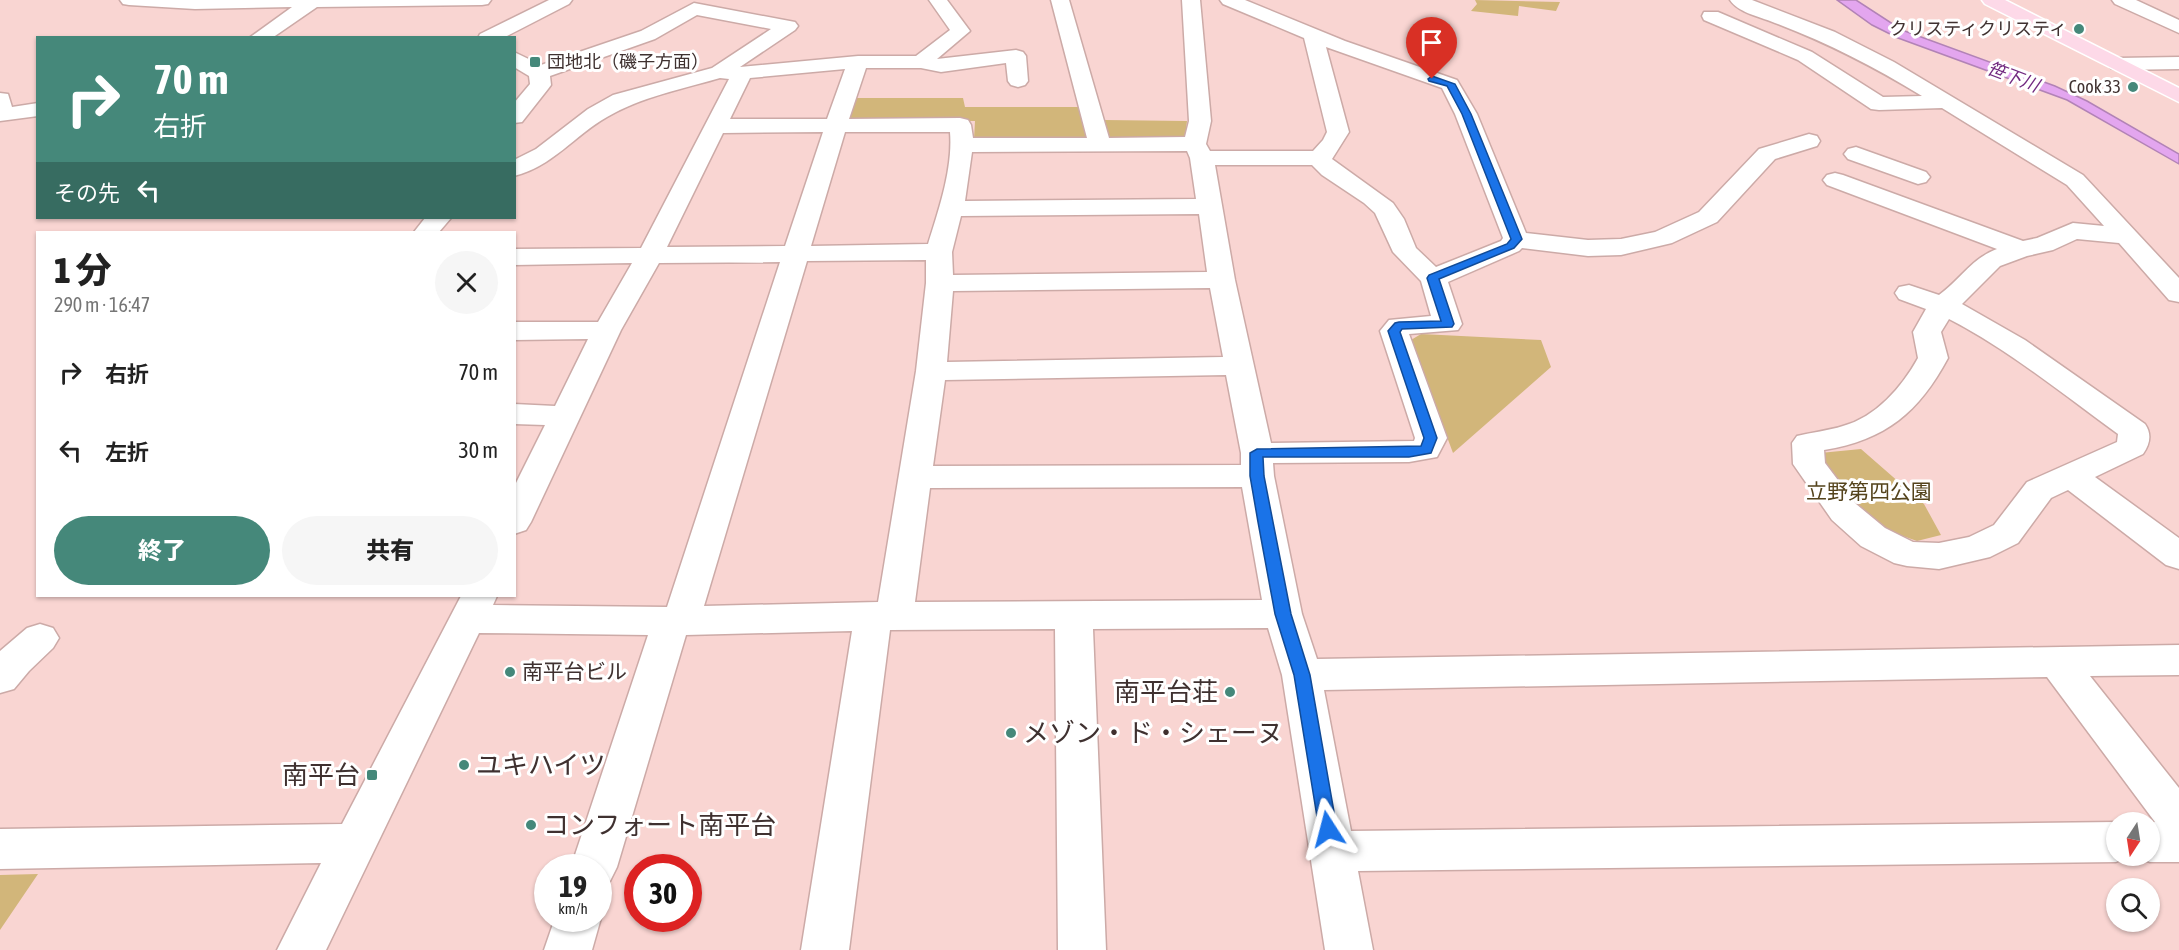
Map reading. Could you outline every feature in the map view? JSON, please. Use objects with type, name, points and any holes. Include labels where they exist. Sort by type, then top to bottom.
[{"type":"main road","points":[[1991,0],[2179,96]]},
{"type":"street","points":[[129,0],[195,3],[482,0]]},
{"type":"street","points":[[491,36],[563,0]]},
{"type":"street","points":[[921,62],[960,31],[952,17],[939,6],[938,0]]},
{"type":"street","points":[[1060,0],[1068,38],[1090,104],[1100,145]]},
{"type":"street","points":[[1191,0],[1200,122],[1198,151],[1210,206],[1283,614],[1302,675],[1349,950]]},
{"type":"street","points":[[1229,0],[1314,35],[1450,84],[1466,114],[1516,239]]},
{"type":"street","points":[[1738,0],[1752,8],[1828,36],[1887,66],[2075,180],[2179,294]]},
{"type":"street","points":[[2121,0],[2179,27]]},
{"type":"street","points":[[261,36],[314,1]]},
{"type":"street","points":[[516,59],[540,73],[648,35],[694,9],[788,26],[730,72],[716,126],[650,255],[607,330],[516,518]]},
{"type":"street","points":[[1711,16],[1805,56],[1879,104],[1943,102]]},
{"type":"street","points":[[1314,35],[1338,132],[1333,143],[1319,158]]},
{"type":"street","points":[[516,168],[544,154],[596,114],[621,100],[730,72],[858,62],[921,62],[941,66],[1016,56],[1018,81]]},
{"type":"street","points":[[598,854],[797,255],[858,62]]},
{"type":"street","points":[[2118,64],[2179,63]]},
{"type":"street","points":[[516,115],[541,86],[540,73]]},
{"type":"street","points":[[1,110],[36,109]]},
{"type":"street","points":[[716,126],[960,125],[962,145],[951,209],[939,252],[940,283],[917,477],[883,617],[825,950]]},
{"type":"street","points":[[1516,239],[1588,248],[1622,247],[1663,238],[1708,217],[1767,154],[1809,141]]},
{"type":"street","points":[[962,145],[1100,145],[1319,158]]},
{"type":"street","points":[[1856,154],[1918,177]]},
{"type":"street","points":[[917,477],[1257,464],[1426,450],[1431,438],[1394,331],[1399,326],[1448,324],[1433,278],[1404,250],[1390,214],[1370,196],[1325,167],[1319,158]]},
{"type":"street","points":[[1859,189],[1893,168]]},
{"type":"street","points":[[1835,180],[2021,249]]},
{"type":"street","points":[[951,209],[1210,206]]},
{"type":"street","points":[[427,231],[437,219]]},
{"type":"street","points":[[1909,293],[1942,306],[1971,320],[2051,370],[2134,431],[2132,447],[2039,490],[2006,534],[1978,548],[1939,556],[1907,554],[1873,537],[1844,513],[1809,464],[1808,443],[1861,431],[1893,412],[1924,375],[1933,357],[1927,332],[1942,306],[1962,292],[1991,260],[2021,249],[2044,245],[2073,231],[2124,236]]},
{"type":"street","points":[[1433,278],[1510,246],[1516,239]]},
{"type":"street","points":[[516,257],[939,252]]},
{"type":"street","points":[[940,283],[1222,280]]},
{"type":"street","points":[[516,331],[607,330]]},
{"type":"street","points":[[931,371],[1238,366]]},
{"type":"street","points":[[516,414],[566,416]]},
{"type":"street","points":[[2072,476],[2179,555]]},
{"type":"street","points":[[301,950],[473,607],[676,620],[1283,614]]},
{"type":"street","points":[[1074,617],[1082,950]]},
{"type":"street","points":[[0,678],[15,660],[40,638]]},
{"type":"street","points":[[1302,675],[2179,660]]},
{"type":"street","points":[[2056,661],[2179,821]]},
{"type":"street","points":[[1332,851],[2106,842]]},
{"type":"street","points":[[2160,842],[2179,842]]},
{"type":"street","points":[[0,849],[354,843]]},
{"type":"street","points":[[568,950],[574,932]]},
{"type":"green space","points":[[1475,0],[1560,2],[1556,11],[1519,6],[1518,16],[1471,11],[1477,4]]},
{"type":"green space","points":[[854,98],[963,98],[965,107],[1082,107],[1089,138],[974,139],[975,121],[848,120]]},
{"type":"green space","points":[[1104,120],[1187,121],[1185,139],[1107,138]]},
{"type":"green space","points":[[1421,334],[1541,340],[1551,367],[1453,453],[1411,340]]},
{"type":"green space","name":"立野第四公園","points":[[1861,449],[1924,504],[1941,535],[1917,541],[1874,526],[1848,510],[1820,453]]},
{"type":"green space","points":[[38,874],[0,930],[0,875]]},
{"type":"water","name":"笹下川","points":[[1837,0],[1856,0],[1902,30],[2055,86],[2087,101],[2179,154],[2179,164],[2067,100],[1898,38],[1872,25]]},
{"type":"place","name":"クリスティクリスティ","points":[[2079,29]]},
{"type":"place","name":"団地北（磯子方面）","points":[[535,62]]},
{"type":"place","name":"Cook 33","points":[[2133,87]]},
{"type":"place","name":"南平台ビル","points":[[510,672]]},
{"type":"place","name":"南平台荘","points":[[1230,692]]},
{"type":"place","name":"メゾン・ド・シェーヌ","points":[[1011,733]]},
{"type":"place","name":"ユキハイツ","points":[[464,765]]},
{"type":"place","name":"南平台","points":[[372,775]]},
{"type":"place","name":"コンフォート南平台","points":[[531,825]]},
{"type":"route","points":[[1328,829],[1302,675],[1283,614],[1265,522],[1257,476],[1257,453],[1409,453],[1426,450],[1431,438],[1394,331],[1399,326],[1448,324],[1433,278],[1510,246],[1516,239],[1466,114],[1450,84],[1432,79]]}]
